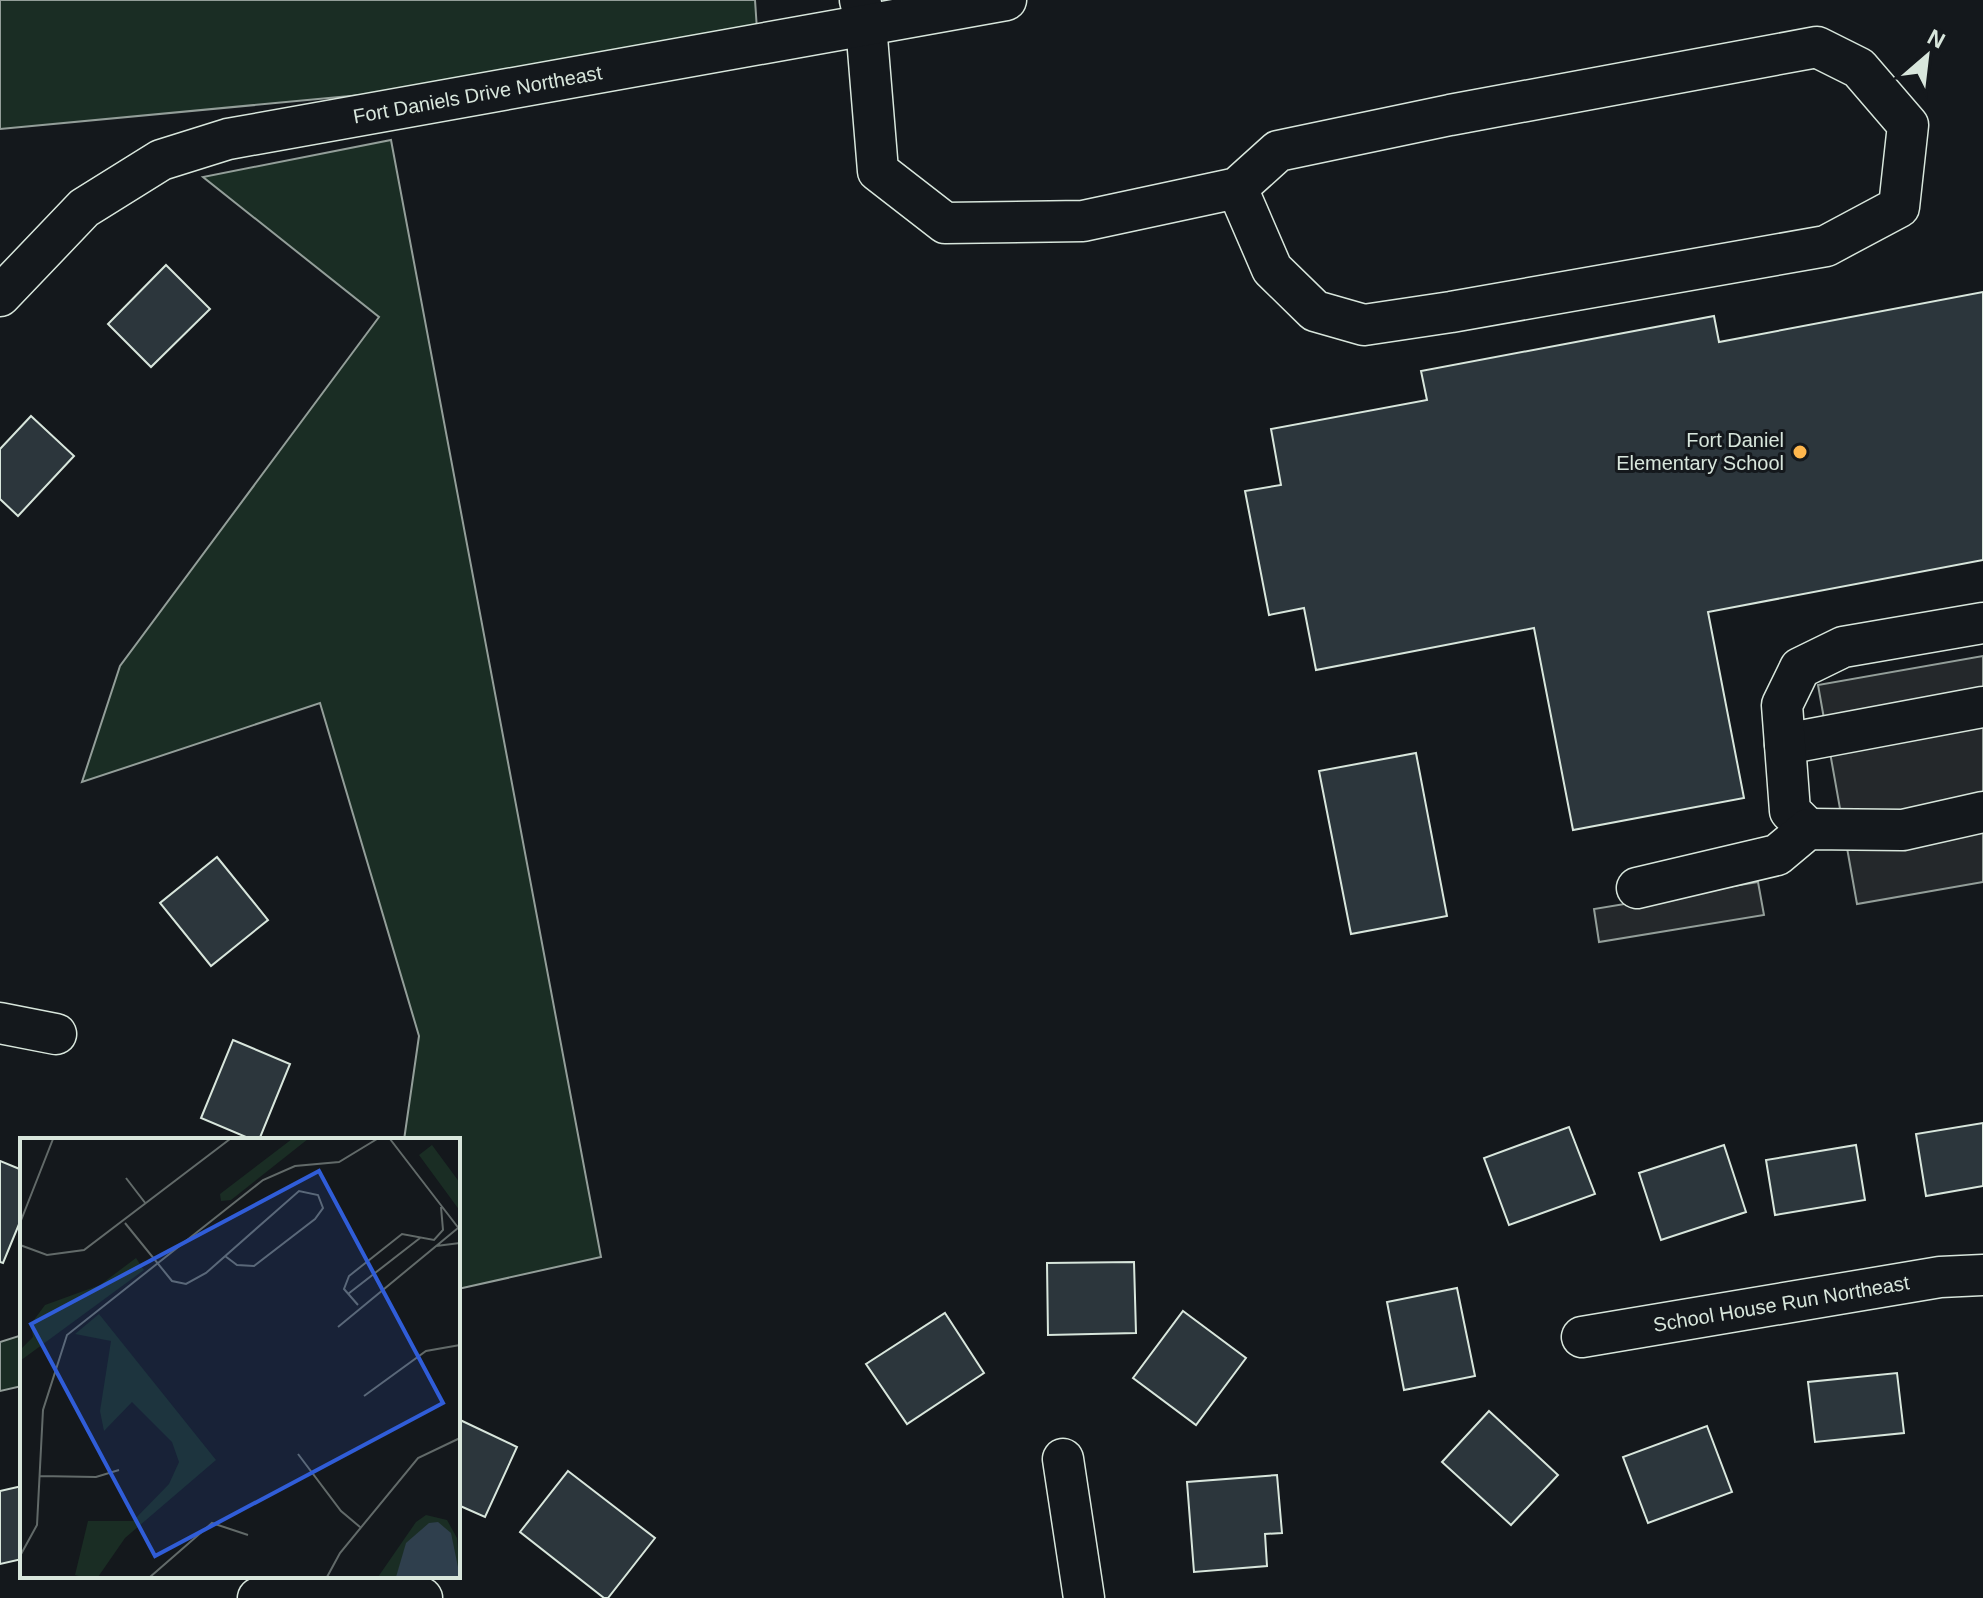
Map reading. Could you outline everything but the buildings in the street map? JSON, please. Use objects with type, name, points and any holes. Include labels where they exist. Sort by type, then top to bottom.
[{"type":"street","name":"Fort Daniels Drive Northeast","points":[[0,296],[84,208],[161,160],[228,139],[863,13],[1006,0]]},
{"type":"street","points":[[863,13],[878,171],[945,223],[1083,221],[1237,188],[1278,151],[1450,115],[1817,47],[1859,68],[1908,125],[1899,207],[1826,246],[1364,325],[1315,311],[1272,269],[1237,188]]},
{"type":"street","points":[[1808,829],[1790,811],[1782,705],[1800,668],[1843,647],[1983,623]]},
{"type":"street","points":[[1785,744],[1983,707]]},
{"type":"street","points":[[1637,888],[1777,855],[1808,829],[1903,830],[1983,812]]},
{"type":"street","points":[[0,1023],[56,1034]]},
{"type":"street","name":"School House Run Northeast","points":[[1582,1337],[1940,1277],[1983,1275]]},
{"type":"street","points":[[1063,1459],[1084,1598]]},
{"type":"street","points":[[258,1598],[310,1586],[400,1587],[422,1598]]},
{"type":"green space","points":[[0,0],[755,0],[757,30],[382,93],[0,129]]},
{"type":"green space","points":[[391,140],[601,1257],[460,1289],[460,1138],[404,1138],[419,1036],[320,703],[82,782],[120,666],[379,317],[203,177]]},
{"type":"green space","points":[[20,1336],[20,1386],[0,1391],[0,1342]]},
{"type":"shaded area","points":[[1983,656],[1983,882],[1857,904],[1818,685]]},
{"type":"shaded area","points":[[1758,882],[1764,915],[1599,942],[1594,909]]},
{"type":"place","name":"Fort Daniel Elementary School","points":[[1800,452]]}]
